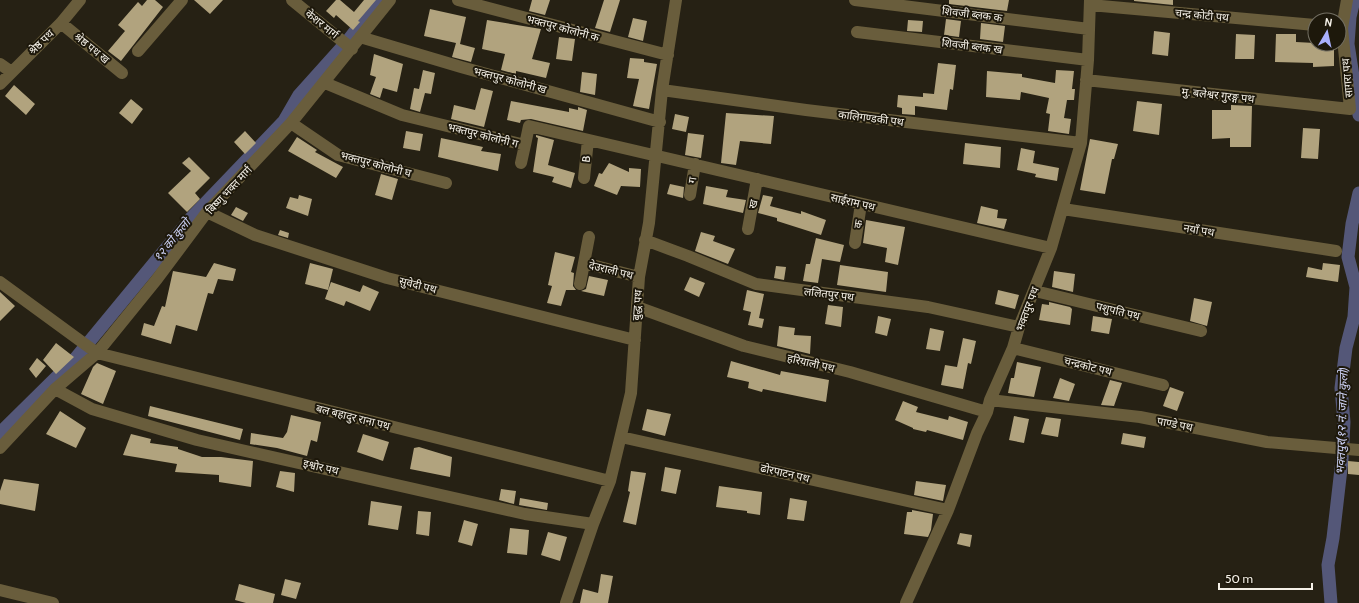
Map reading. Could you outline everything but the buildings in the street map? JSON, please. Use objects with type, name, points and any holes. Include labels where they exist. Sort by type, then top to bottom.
[{"type":"street","name":"श्रेष्ठ पथ","points":[[0,84],[10,71],[61,23],[80,0]]},
{"type":"street","points":[[138,51],[182,0]]},
{"type":"street","name":"केशर मार्ग","points":[[292,0],[348,45]]},
{"type":"street","name":"बिष्णु भक्त मार्ग","points":[[0,448],[55,389],[97,353],[157,279],[207,212],[291,123],[325,83],[348,45],[360,37],[390,0]]},
{"type":"street","name":"भक्तपुर कोलोनी क","points":[[458,0],[668,55]]},
{"type":"street","name":"बुद्ध पथ","points":[[566,603],[593,524],[610,481],[622,437],[631,393],[639,277],[649,223],[662,90],[676,0]]},
{"type":"street","name":"शिवजी ब्लक क","points":[[855,0],[1089,29]]},
{"type":"street","name":"सागरा पथ","points":[[1344,12],[1347,0]]},
{"type":"street","name":"भक्तपुर पथ","points":[[906,603],[948,510],[977,433],[987,412],[990,400],[1013,348],[1019,327],[1035,291],[1051,248],[1063,209],[1080,143],[1088,60],[1090,2]]},
{"type":"street","name":"चन्द्र कोटी पथ","points":[[1090,2],[1307,24]]},
{"type":"street","name":"श्रेष्ठ पथ ख","points":[[61,23],[122,73]]},
{"type":"street","name":"शिवजी ब्लक ख","points":[[857,32],[1088,60]]},
{"type":"street","name":"भक्तपुर कोलोनी ख","points":[[360,37],[461,67],[660,122]]},
{"type":"street","name":"सागरा पथ","points":[[1344,52],[1350,109]]},
{"type":"street","points":[[0,64],[10,71]]},
{"type":"street","name":"मु. बलेश्वर गुरङ्ग पथ","points":[[1086,80],[1350,109]]},
{"type":"street","name":"भक्तपुर कोलोनी ग","points":[[325,83],[402,115],[525,145],[528,126],[655,155]]},
{"type":"street","name":"कालिगण्डकी पथ","points":[[662,90],[806,110],[1080,143]]},
{"type":"street","name":"भक्तपुर कोलोनी घ","points":[[291,123],[338,155],[446,183]]},
{"type":"street","name":"B","points":[[584,178],[588,140]]},
{"type":"street","points":[[521,163],[525,145]]},
{"type":"street","name":"साईराम पथ","points":[[655,155],[1051,248]]},
{"type":"street","name":"ग","points":[[690,195],[695,164]]},
{"type":"street","name":"ख","points":[[748,229],[757,179]]},
{"type":"street","name":"क","points":[[855,243],[861,204]]},
{"type":"street","name":"नयाँ पथ","points":[[1063,209],[1336,251]]},
{"type":"street","name":"सुवेदी पथ","points":[[207,212],[255,235],[387,278],[635,340]]},
{"type":"street","name":"देउराली पथ","points":[[580,284],[589,237]]},
{"type":"street","name":"ललितपुर पथ","points":[[645,240],[756,284],[928,307],[1019,327]]},
{"type":"street","name":"देउराली पथ","points":[[584,263],[639,277]]},
{"type":"street","points":[[0,282],[71,332],[97,353]]},
{"type":"street","name":"पशुपति पथ","points":[[1035,291],[1201,331]]},
{"type":"street","name":"हरियाली पथ","points":[[636,306],[744,346],[850,372],[987,412]]},
{"type":"street","name":"चन्द्रकोट पथ","points":[[1013,348],[1162,385]]},
{"type":"street","name":"बल बहादुर राना पथ","points":[[97,353],[610,481]]},
{"type":"street","name":"इश्वोर पथ","points":[[55,389],[92,409],[197,440],[503,509],[593,524]]},
{"type":"street","name":"पाण्डे पथ","points":[[990,400],[1140,418],[1267,442],[1348,450]]},
{"type":"street","name":"ढोरपाटन पथ","points":[[622,437],[948,510]]},
{"type":"street","points":[[0,590],[53,603]]},
{"type":"waterway","name":"१२ को कुलो","points":[[343,47],[379,0]]},
{"type":"waterway","name":"भक्तपुर(१२ नं. जाने कुलो)","points":[[1354,0],[1350,17],[1348,44],[1359,115]]},
{"type":"waterway","name":"१२ को कुलो","points":[[0,433],[75,359],[192,217],[284,121],[299,95],[343,46]]},
{"type":"waterway","name":"भक्तपुर(१२ नं. जाने कुलो)","points":[[1331,603],[1328,565],[1333,538],[1342,460],[1344,422],[1341,388],[1346,348],[1354,317],[1356,287],[1348,257],[1352,224],[1359,193]]}]
